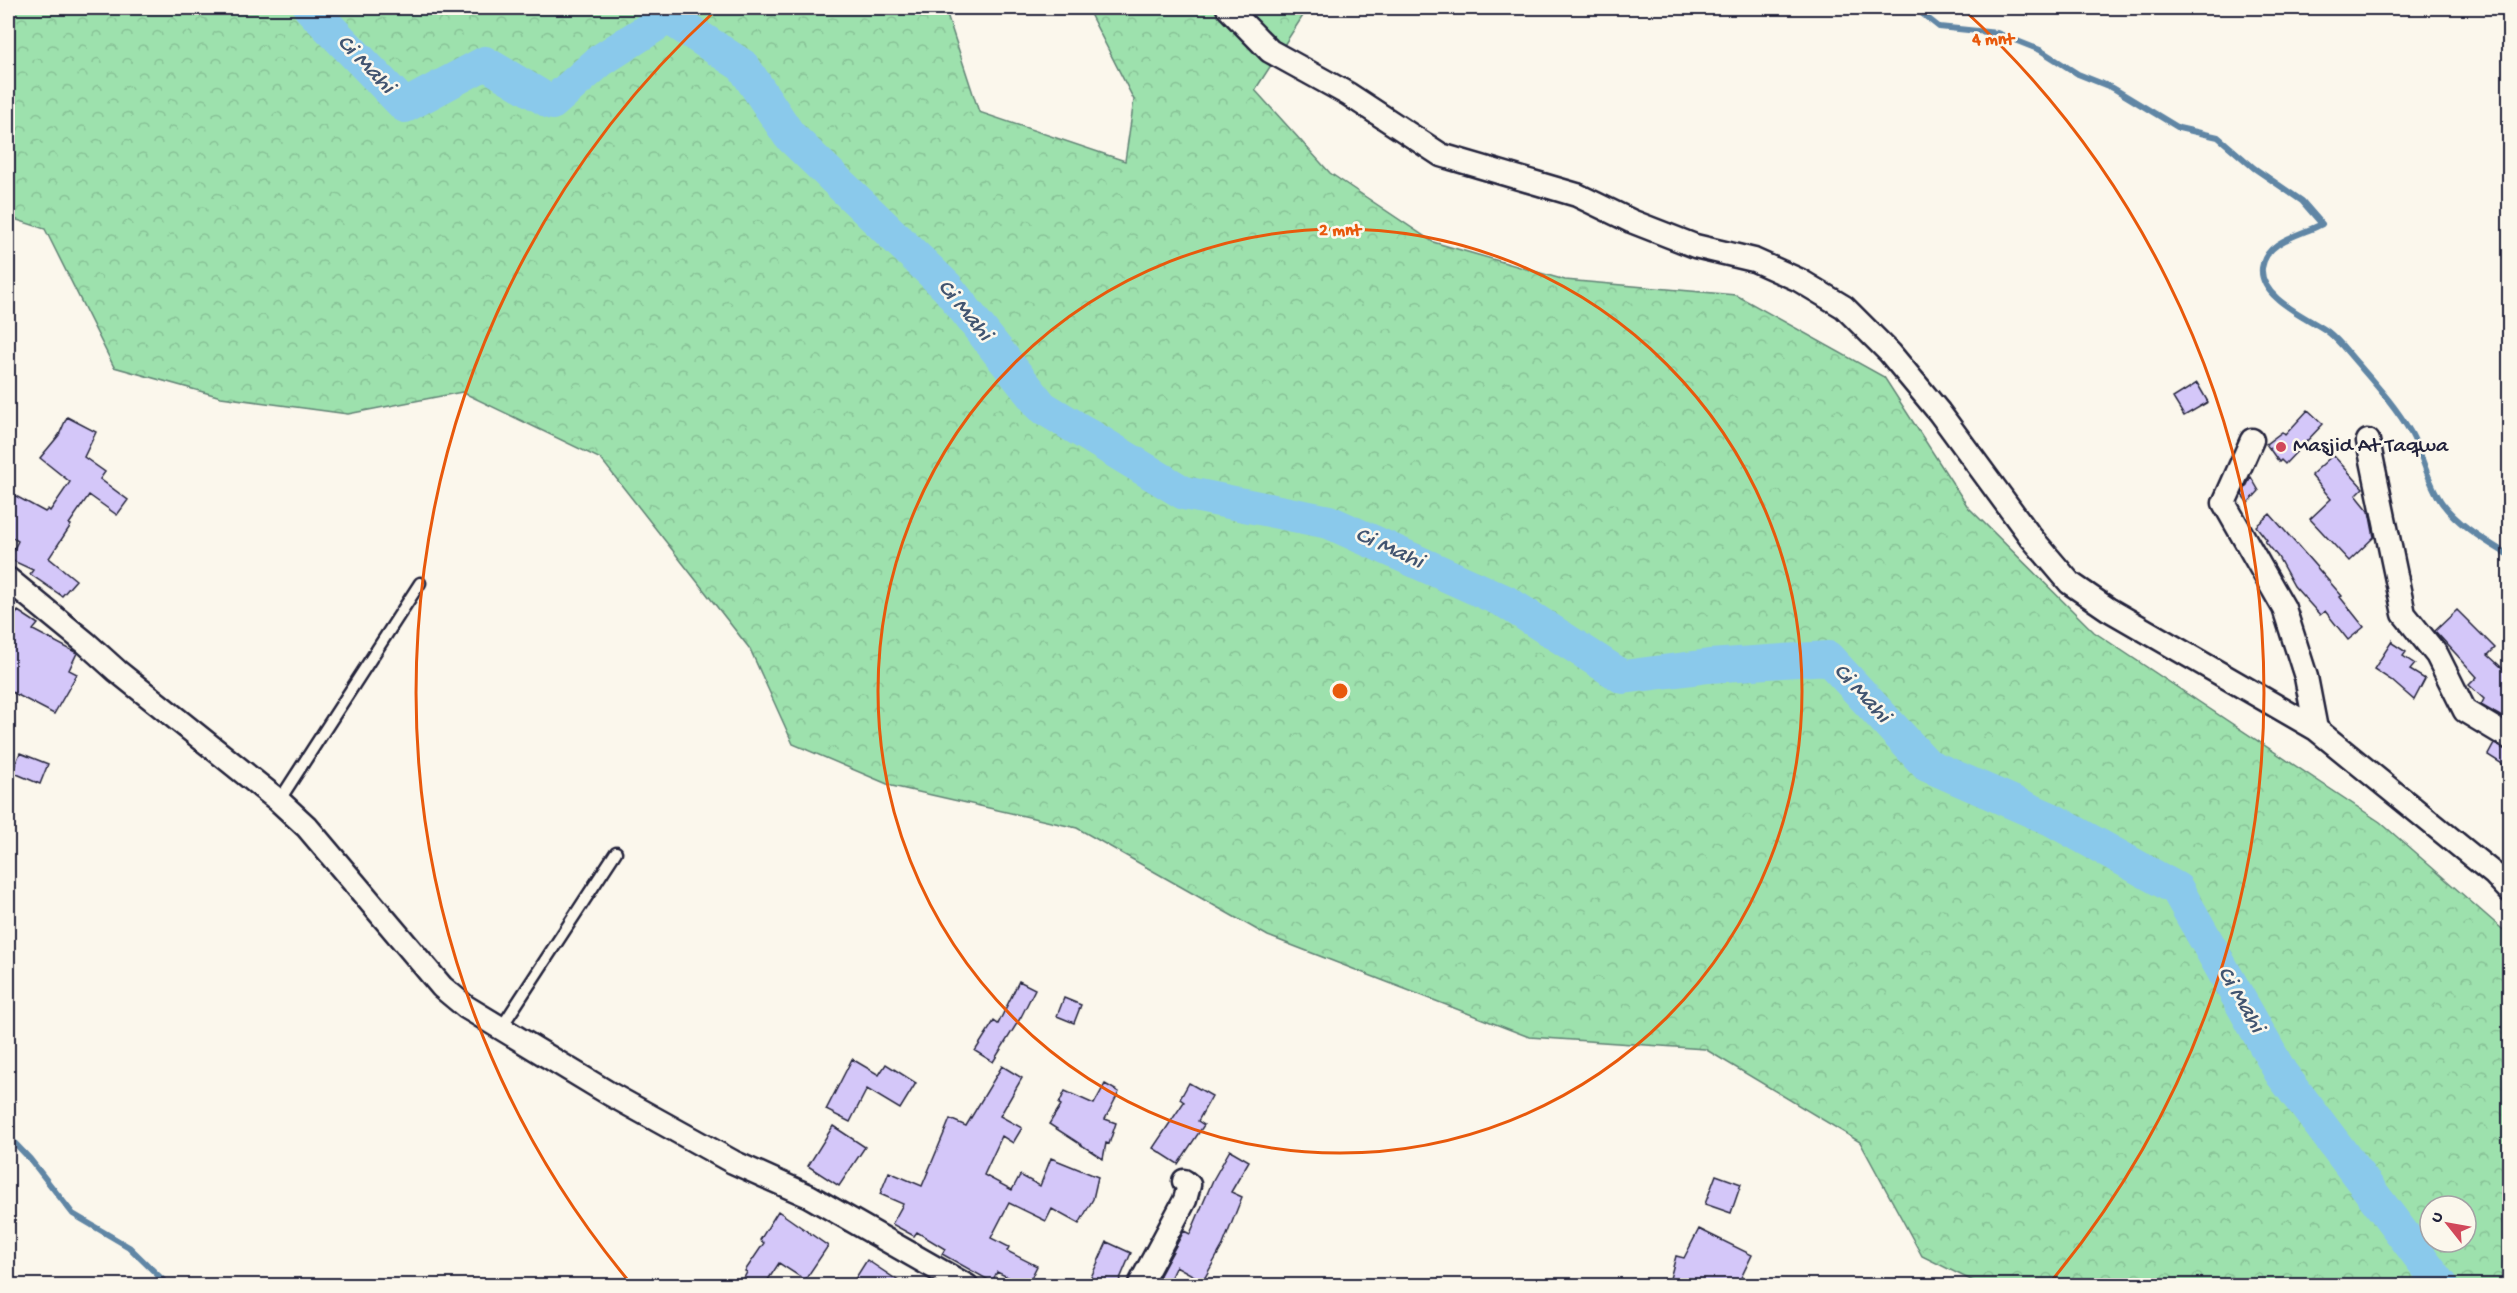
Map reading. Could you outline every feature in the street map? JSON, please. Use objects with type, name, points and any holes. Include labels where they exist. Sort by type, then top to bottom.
[{"type":"street","points":[[1228,8],[1270,51],[1348,94],[1441,155],[1577,195],[1631,221],[1695,246],[1754,260],[1799,280],[1844,307],[1890,353],[1939,412],[2030,536],[2070,583],[2108,609],[2316,729],[2509,888]]},
{"type":"street","points":[[2252,440],[2224,503],[2284,608],[2306,677],[2316,729]]},
{"type":"street","points":[[2368,441],[2404,614],[2437,655],[2464,711],[2510,738]]},
{"type":"street","points":[[8,579],[279,801],[307,827],[442,987],[466,1007],[610,1094],[733,1162],[809,1196],[968,1286]]},
{"type":"street","points":[[1139,1286],[1185,1200],[1189,1185],[1184,1181]]},
{"type":"lane","points":[[279,801],[420,583]]},
{"type":"lane","points":[[501,1028],[616,852]]},
{"type":"green space","points":[[8,8],[945,8],[979,112],[1125,161],[1134,100],[1087,8],[1308,8],[1255,90],[1330,173],[1433,242],[1565,280],[1736,295],[1884,377],[1968,507],[2094,632],[2380,822],[2509,935],[2509,1285],[1981,1285],[1922,1256],[1860,1142],[1705,1049],[1529,1037],[1268,936],[1077,828],[892,786],[793,744],[750,649],[601,459],[462,392],[348,414],[221,397],[114,367],[45,229],[8,217]]},
{"type":"building","points":[[2197,383],[2208,402],[2184,416],[2173,398]]},
{"type":"building","points":[[2308,410],[2323,424],[2285,464],[2281,460],[2279,462],[2266,444],[2282,432],[2285,435]]},
{"type":"building","points":[[67,417],[96,432],[84,457],[105,472],[100,479],[128,500],[117,515],[89,495],[69,524],[71,525],[49,558],[76,580],[62,596],[30,574],[33,570],[9,559],[18,541],[8,535],[8,508],[14,495],[45,512],[48,509],[50,511],[70,482],[40,458],[59,435]]},
{"type":"building","points":[[2333,455],[2363,488],[2356,495],[2369,511],[2374,537],[2349,561],[2310,519],[2331,499],[2311,475]]},
{"type":"building","points":[[2251,477],[2259,491],[2248,503],[2242,495]]},
{"type":"building","points":[[2270,514],[2342,596],[2340,597],[2364,627],[2348,640],[2325,611],[2320,615],[2294,586],[2278,557],[2265,541],[2267,540],[2256,526]]},
{"type":"building","points":[[2457,610],[2495,648],[2488,655],[2510,675],[2510,709],[2502,717],[2481,705],[2484,699],[2469,685],[2477,677],[2435,631]]},
{"type":"building","points":[[18,611],[38,624],[33,630],[77,653],[69,670],[77,674],[54,714],[8,690],[8,626]]},
{"type":"building","points":[[2392,641],[2406,652],[2403,656],[2415,664],[2410,670],[2425,679],[2414,700],[2374,669]]},
{"type":"building","points":[[2494,744],[2510,751],[2510,769],[2488,755]]},
{"type":"building","points":[[20,753],[48,764],[40,784],[12,772]]},
{"type":"building","points":[[1019,981],[1035,989],[1021,1017],[993,1062],[975,1051],[994,1021],[998,1024]]},
{"type":"building","points":[[1064,998],[1081,1005],[1074,1023],[1057,1016]]},
{"type":"building","points":[[852,1059],[879,1075],[886,1064],[916,1083],[900,1109],[867,1089],[850,1122],[826,1110]]},
{"type":"building","points":[[1002,1066],[1022,1078],[1000,1116],[1022,1128],[1013,1143],[1002,1136],[984,1175],[1012,1190],[1020,1175],[1040,1186],[1051,1158],[1098,1177],[1093,1199],[1079,1224],[1052,1209],[1046,1221],[1009,1203],[991,1238],[1009,1247],[1007,1251],[1037,1266],[1027,1286],[997,1272],[992,1282],[942,1254],[945,1249],[917,1232],[914,1236],[892,1224],[903,1204],[880,1194],[889,1172],[922,1186],[950,1119],[966,1126]]},
{"type":"building","points":[[1189,1083],[1212,1096],[1198,1121],[1204,1125],[1178,1164],[1153,1148],[1184,1102],[1180,1099]]},
{"type":"building","points":[[1105,1084],[1119,1092],[1105,1119],[1116,1123],[1109,1144],[1106,1143],[1103,1159],[1049,1124],[1061,1105],[1059,1104],[1065,1091],[1094,1104]]},
{"type":"building","points":[[833,1126],[865,1147],[839,1186],[808,1166]]},
{"type":"building","points":[[1230,1150],[1249,1161],[1231,1192],[1242,1197],[1223,1245],[1203,1281],[1176,1266],[1169,1281],[1159,1277],[1184,1231],[1190,1234],[1213,1180]]},
{"type":"building","points":[[1716,1175],[1741,1184],[1731,1213],[1705,1204]]},
{"type":"building","points":[[778,1211],[828,1246],[805,1280],[779,1263],[764,1286],[740,1286],[747,1272],[745,1271],[764,1243],[760,1240]]},
{"type":"building","points":[[1699,1229],[1752,1255],[1737,1286],[1668,1286],[1676,1256],[1684,1258]]},
{"type":"building","points":[[1107,1242],[1131,1253],[1117,1286],[1087,1286]]},
{"type":"building","points":[[867,1260],[906,1286],[865,1286],[855,1279]]},
{"type":"waterway","name":"Ci Mahi","points":[[310,8],[405,106],[485,63],[552,103],[601,60],[668,17],[743,66],[789,135],[947,287],[1042,407],[1184,493],[1329,522],[1506,602],[1623,677],[1709,666],[1828,658],[1927,765],[2051,819],[2177,889],[2281,1073],[2442,1286]]},
{"type":"waterway","points":[[1915,8],[1939,27],[1997,33],[2040,50],[2078,74],[2113,88],[2179,128],[2218,137],[2254,168],[2302,201],[2322,224],[2286,240],[2270,251],[2262,268],[2263,279],[2268,289],[2286,306],[2327,331],[2339,342],[2405,423],[2442,503],[2465,526],[2510,556]]},
{"type":"waterway","points":[[8,1136],[30,1159],[73,1214],[129,1247],[169,1286]]},
{"type":"place","name":"Masjid At Taqwa","points":[[2281,447]]}]
